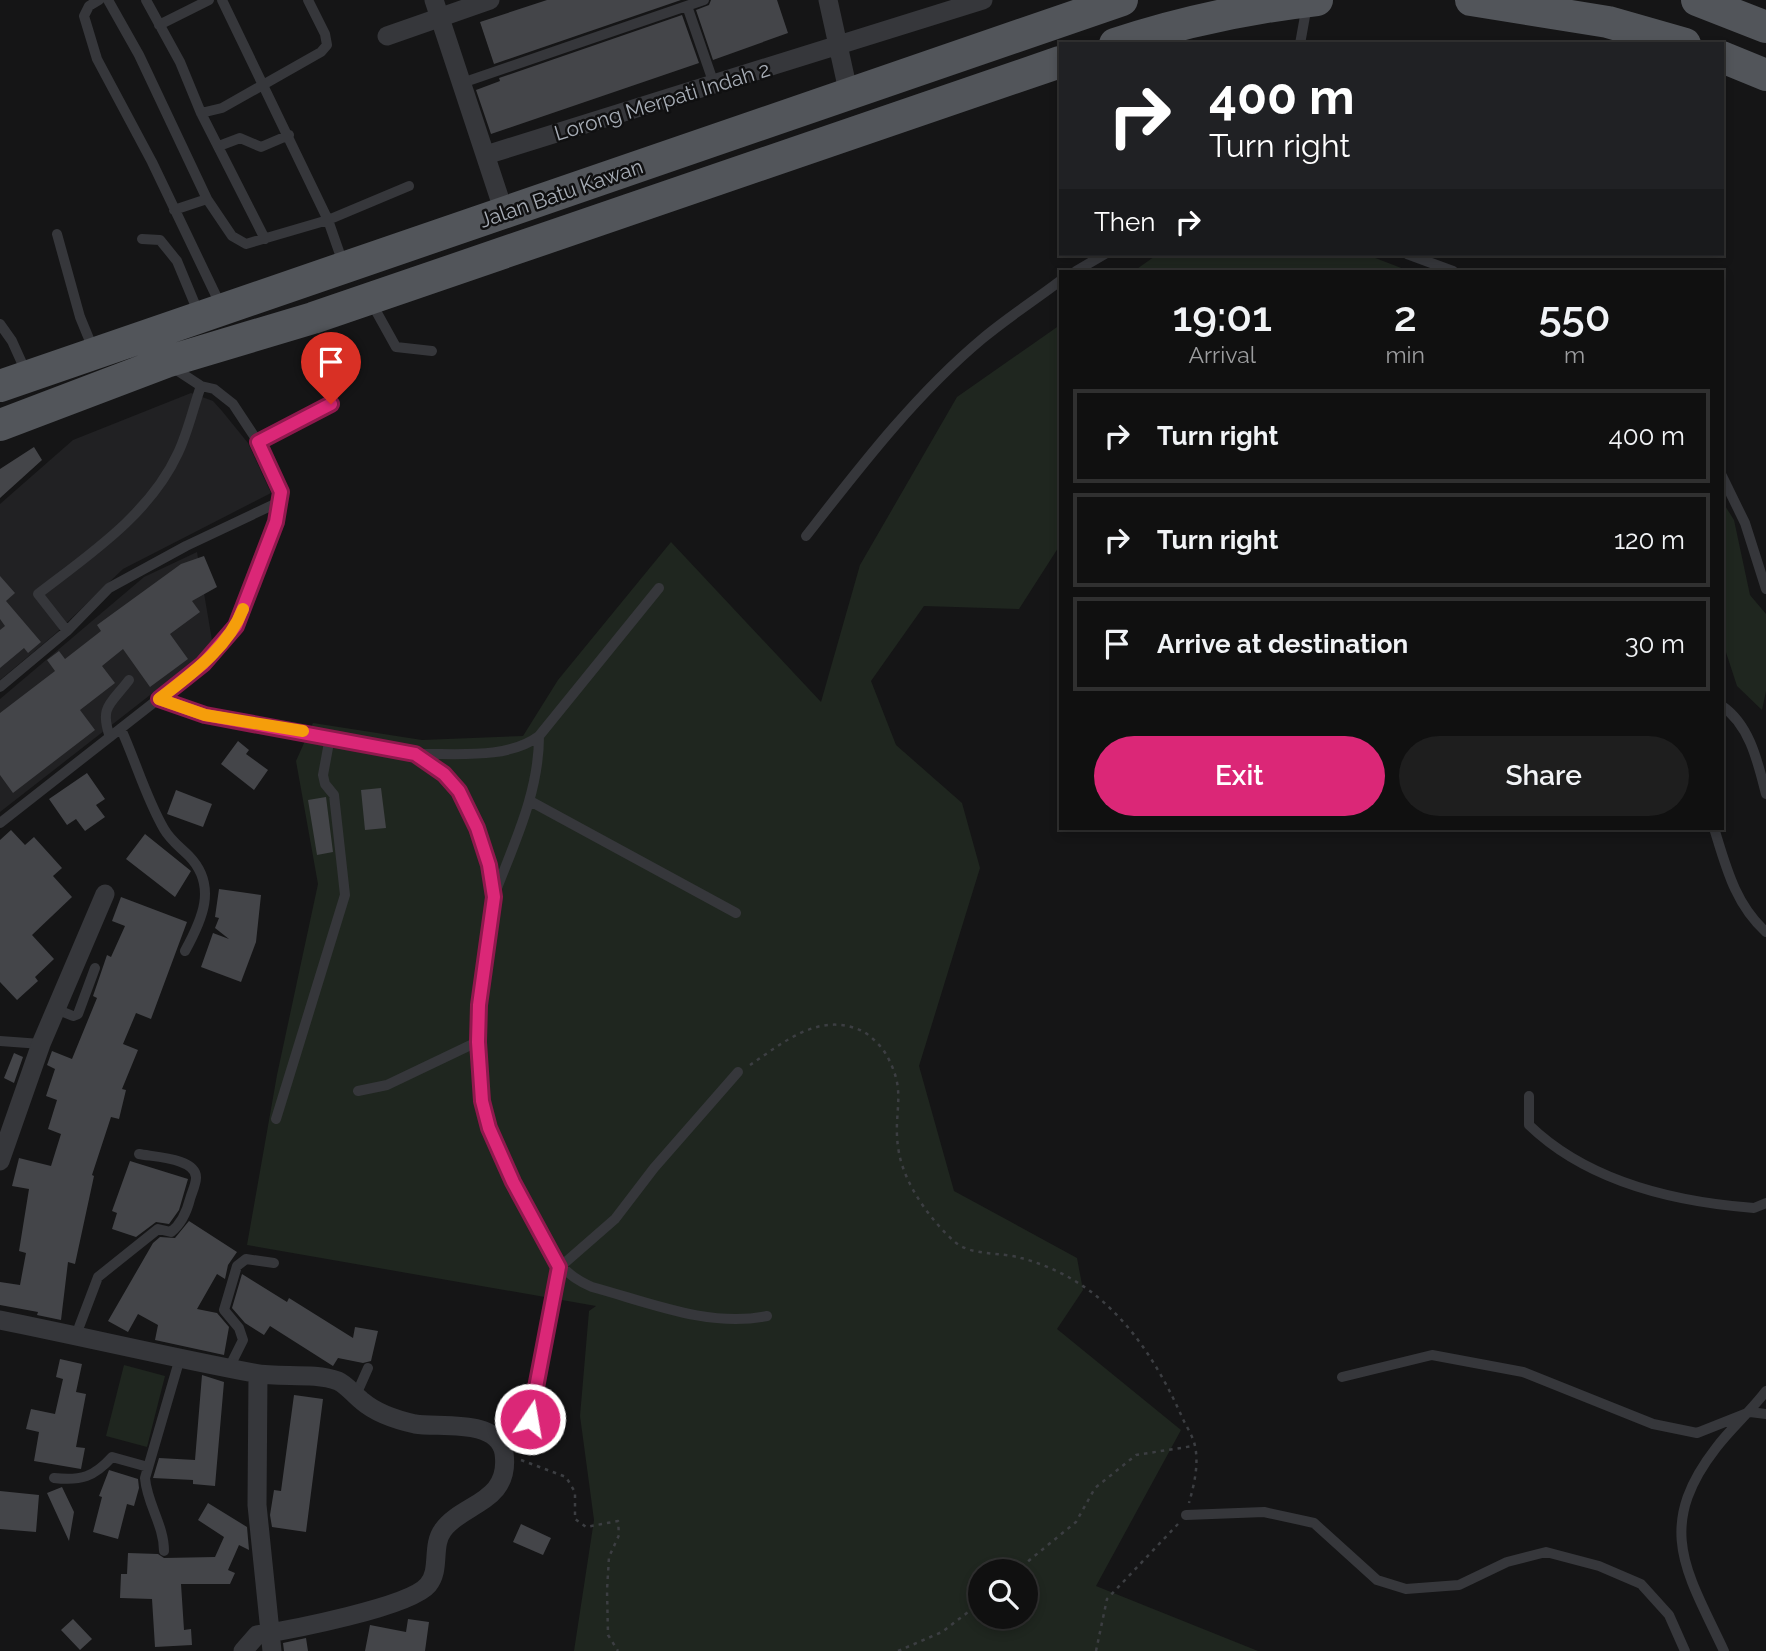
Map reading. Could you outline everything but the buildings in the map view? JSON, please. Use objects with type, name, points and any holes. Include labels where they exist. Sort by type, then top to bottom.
[{"type":"main road","name":"Jalan Batu Kawan","points":[[14,381],[1122,0]]},
{"type":"main road","points":[[1121,42],[1233,0]]},
{"type":"main road","points":[[1471,0],[1608,22],[1678,42]]},
{"type":"main road","points":[[1697,0],[1766,27]]},
{"type":"main road","points":[[1161,29],[1264,6],[1312,1]]},
{"type":"main road","points":[[1724,58],[1766,75]]},
{"type":"main road","name":"Jalan Batu Kawan","points":[[0,425],[166,362],[369,298],[1059,62]]},
{"type":"street","points":[[387,36],[437,9],[491,0]]},
{"type":"street","points":[[828,0],[849,95]]},
{"type":"street","name":"Lorong Merpati Indah 2","points":[[486,155],[983,0]]},
{"type":"street","points":[[437,9],[504,212]]},
{"type":"street","points":[[0,1161],[41,1044],[105,894]]},
{"type":"street","points":[[0,1320],[133,1350],[258,1374],[333,1380],[385,1414],[414,1424],[485,1430],[503,1449],[501,1475],[492,1494],[447,1524],[439,1535],[430,1584],[417,1595],[271,1642],[257,1635],[243,1651]]},
{"type":"street","points":[[258,1374],[257,1505],[271,1642]]},
{"type":"lane","points":[[99,0],[89,6],[84,16],[97,59],[152,162],[174,210],[212,314]]},
{"type":"lane","points":[[108,0],[139,55],[207,199],[232,236],[246,244],[265,239],[328,220],[409,186]]},
{"type":"lane","points":[[146,0],[180,61],[201,113],[265,239]]},
{"type":"lane","points":[[159,25],[209,0]]},
{"type":"lane","points":[[222,0],[289,135],[328,220],[345,267]]},
{"type":"lane","points":[[201,113],[222,108],[321,52],[327,45],[325,34],[308,0]]},
{"type":"lane","points":[[462,83],[704,0]]},
{"type":"lane","points":[[1301,42],[1312,1]]},
{"type":"lane","points":[[687,6],[714,83]]},
{"type":"lane","points":[[219,146],[240,138],[261,147],[289,135]]},
{"type":"lane","points":[[174,210],[207,199]]},
{"type":"lane","points":[[57,234],[80,317],[96,355]]},
{"type":"lane","points":[[142,239],[160,240],[212,314]]},
{"type":"lane","points":[[1078,270],[1102,256]]},
{"type":"lane","points":[[1412,256],[1450,270]]},
{"type":"lane","points":[[806,536],[862,465],[937,381],[983,338],[1059,282]]},
{"type":"lane","points":[[369,298],[396,347],[432,351]]},
{"type":"lane","points":[[0,324],[12,341],[14,381]]},
{"type":"lane","points":[[0,823],[203,664],[236,626],[276,522],[281,492],[277,479],[258,442],[233,404],[214,388],[201,386],[166,362]]},
{"type":"lane","points":[[67,631],[38,594],[97,548],[144,505],[178,452],[201,386]]},
{"type":"lane","points":[[258,442],[331,404]]},
{"type":"lane","points":[[1724,480],[1745,523],[1766,589]]},
{"type":"lane","points":[[0,687],[67,631],[109,588],[186,546],[279,502]]},
{"type":"lane","points":[[159,699],[205,715],[415,754],[524,747],[539,736],[659,588]]},
{"type":"lane","points":[[110,737],[103,719],[105,710],[129,680]]},
{"type":"lane","points":[[1724,708],[1737,721],[1754,749],[1766,794]]},
{"type":"lane","points":[[121,729],[164,830],[176,846],[193,861],[203,879],[206,904],[203,920],[185,951]]},
{"type":"lane","points":[[539,736],[539,763],[530,801],[494,897],[479,1005],[478,1042],[482,1101],[489,1128],[513,1182],[559,1267],[575,1279],[592,1287],[708,1317],[744,1321],[767,1316]]},
{"type":"lane","points":[[276,1119],[345,895],[334,795],[325,784],[323,775],[330,737]]},
{"type":"lane","points":[[415,754],[444,774],[467,805],[489,865],[494,897]]},
{"type":"lane","points":[[530,801],[736,913]]},
{"type":"lane","points":[[1715,830],[1725,869],[1747,915],[1766,932]]},
{"type":"lane","points":[[56,1009],[73,1016],[78,1014],[95,968]]},
{"type":"lane","points":[[0,1041],[41,1044]]},
{"type":"lane","points":[[358,1091],[387,1085],[478,1042]]},
{"type":"lane","points":[[503,1449],[530,1419],[559,1267],[615,1219],[654,1168],[738,1072]]},
{"type":"lane","points":[[1529,1096],[1529,1125],[1541,1137],[1595,1169],[1675,1199],[1754,1208],[1766,1203]]},
{"type":"lane","points":[[76,1335],[98,1277],[158,1229],[171,1232],[177,1227],[189,1205],[197,1176],[194,1169],[186,1163],[139,1154]]},
{"type":"lane","points":[[229,1368],[243,1340],[239,1328],[228,1319],[224,1310],[237,1266],[246,1259],[274,1263]]},
{"type":"lane","points":[[1342,1377],[1432,1355],[1523,1372],[1653,1424],[1697,1433],[1750,1412],[1766,1414]]},
{"type":"lane","points":[[164,1552],[163,1530],[146,1488],[148,1467],[180,1358]]},
{"type":"lane","points":[[356,1395],[368,1368]]},
{"type":"lane","points":[[1724,1651],[1693,1590],[1680,1541],[1686,1496],[1716,1448],[1766,1391]]},
{"type":"lane","points":[[54,1478],[73,1480],[91,1477],[112,1457],[148,1467]]},
{"type":"lane","points":[[1186,1515],[1264,1512],[1314,1523],[1377,1580],[1406,1589],[1459,1585],[1507,1562],[1546,1552],[1600,1566],[1641,1584],[1669,1615],[1685,1651]]},
{"type":"path","points":[[738,1072],[793,1035],[814,1027],[838,1026],[862,1030],[881,1046],[896,1072],[900,1095],[897,1125],[899,1154],[909,1182],[948,1234],[957,1244],[987,1253],[1021,1258],[1070,1279],[1120,1318],[1153,1362],[1195,1446],[1196,1478],[1186,1515],[1107,1599],[1096,1651]]},
{"type":"path","points":[[1031,1559],[1076,1522],[1095,1488],[1136,1455],[1195,1446]]},
{"type":"path","points":[[503,1449],[566,1476],[575,1492],[575,1519],[586,1527],[618,1521],[619,1535],[609,1557],[607,1590],[608,1635],[618,1651]]},
{"type":"path","points":[[898,1651],[942,1632],[968,1612]]},
{"type":"shaded area","points":[[1155,256],[1370,256],[1406,270],[1135,270]]},
{"type":"shaded area","points":[[1059,326],[1059,547],[1019,609],[924,606],[871,681],[896,745],[962,803],[980,868],[919,1066],[954,1191],[1077,1258],[1083,1290],[1057,1329],[1181,1430],[1096,1586],[1258,1651],[574,1651],[594,1520],[580,1416],[589,1311],[596,1306],[247,1245],[277,1075],[318,884],[296,761],[313,723],[422,740],[523,736],[558,680],[671,542],[821,702],[860,565],[957,397]]},
{"type":"shaded area","points":[[191,393],[213,401],[248,443],[271,493],[123,569],[55,634],[0,680],[0,504],[73,440]]},
{"type":"shaded area","points":[[1724,504],[1734,520],[1750,595],[1766,614],[1766,691],[1762,710],[1737,686],[1724,646]]},
{"type":"shaded area","points":[[197,552],[213,646],[0,812],[0,699],[144,577]]},
{"type":"shaded area","points":[[124,1365],[165,1376],[147,1447],[106,1436]]},
{"type":"slow traffic","points":[[243,609],[236,626],[203,664],[159,699],[205,715],[303,731]]},
{"type":"route","points":[[331,404],[258,442],[281,492],[276,522],[236,626],[203,664],[159,699],[205,715],[415,754],[444,774],[467,805],[489,865],[494,897],[479,1005],[478,1042],[482,1101],[489,1128],[513,1182],[559,1267],[530,1419]]}]
